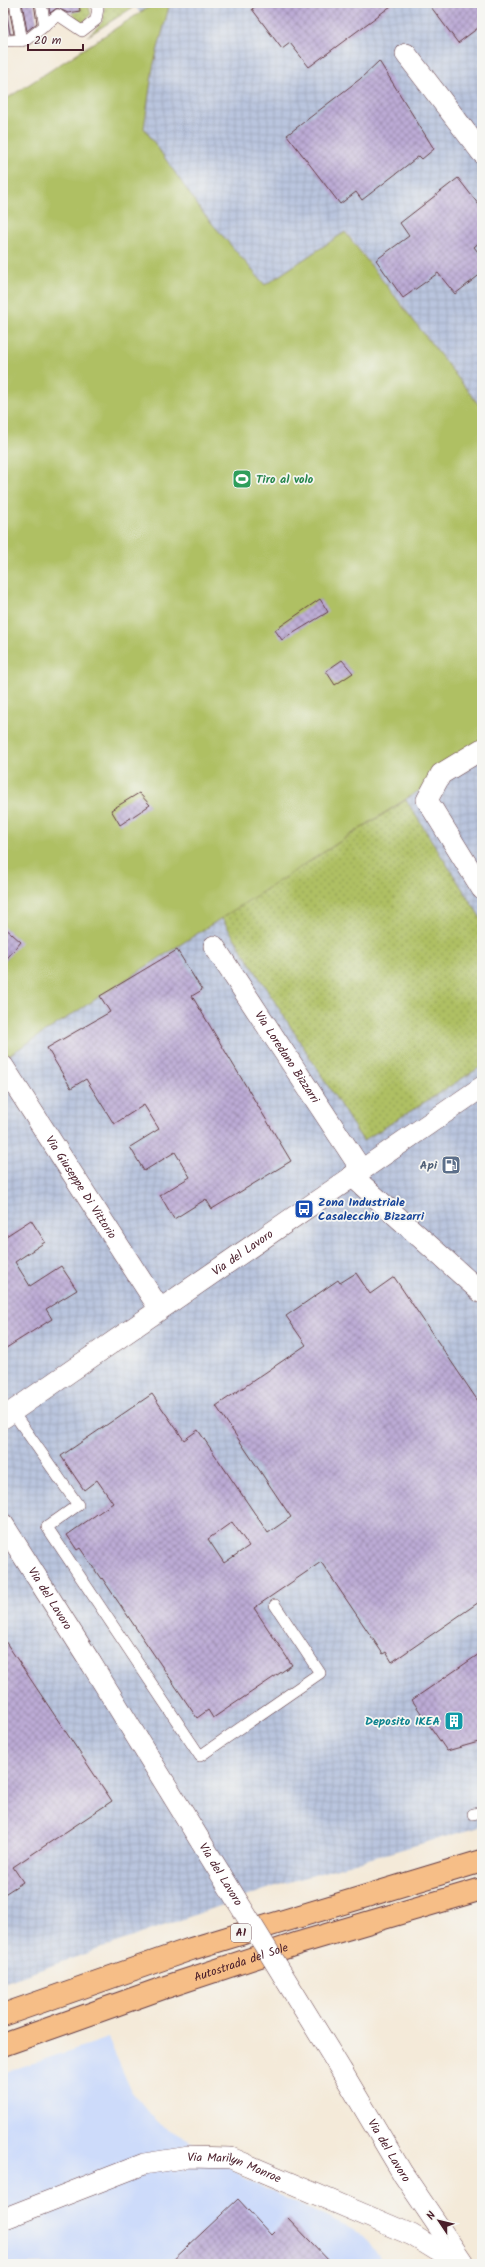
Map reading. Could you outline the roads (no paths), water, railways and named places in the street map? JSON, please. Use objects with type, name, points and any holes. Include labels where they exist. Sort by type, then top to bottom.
[{"type":"highway","name":"A1","points":[[3,2015],[191,1949],[482,1861]]},
{"type":"highway","name":"Autostrada del Sole","points":[[3,2045],[166,1987],[292,1945],[482,1889]]},
{"type":"street","points":[[406,54],[482,152]]},
{"type":"street","points":[[482,749],[442,774],[427,800],[482,889]]},
{"type":"street","name":"Via Loredano Bizzarri","points":[[214,946],[357,1172],[482,1293]]},
{"type":"street","name":"Via Giuseppe Di Vittorio","points":[[3,1066],[159,1308]]},
{"type":"street","name":"Via del Lavoro","points":[[8,1414],[159,1308],[482,1087]]},
{"type":"street","name":"Via del Lavoro","points":[[3,1524],[91,1663],[343,2073],[403,2174],[464,2264]]},
{"type":"street","name":"Via Marilyn Monroe","points":[[3,2219],[144,2164],[190,2157],[231,2158],[405,2232],[438,2251],[455,2264]]},
{"type":"lane","points":[[15,3],[22,40]]},
{"type":"lane","points":[[41,3],[45,26]]},
{"type":"lane","points":[[3,41],[27,40],[58,15],[82,31],[96,20],[98,8],[94,3]]},
{"type":"lane","points":[[8,1414],[78,1505],[47,1527],[200,1756],[320,1672],[275,1605]]},
{"type":"place","name":"Tiro al volo","points":[[242,479]]},
{"type":"place","name":"Api","points":[[451,1165]]},
{"type":"place","name":"Zona Industriale Casalecchio Bizzarri","points":[[304,1209]]},
{"type":"place","name":"Deposito IKEA","points":[[454,1721]]}]
